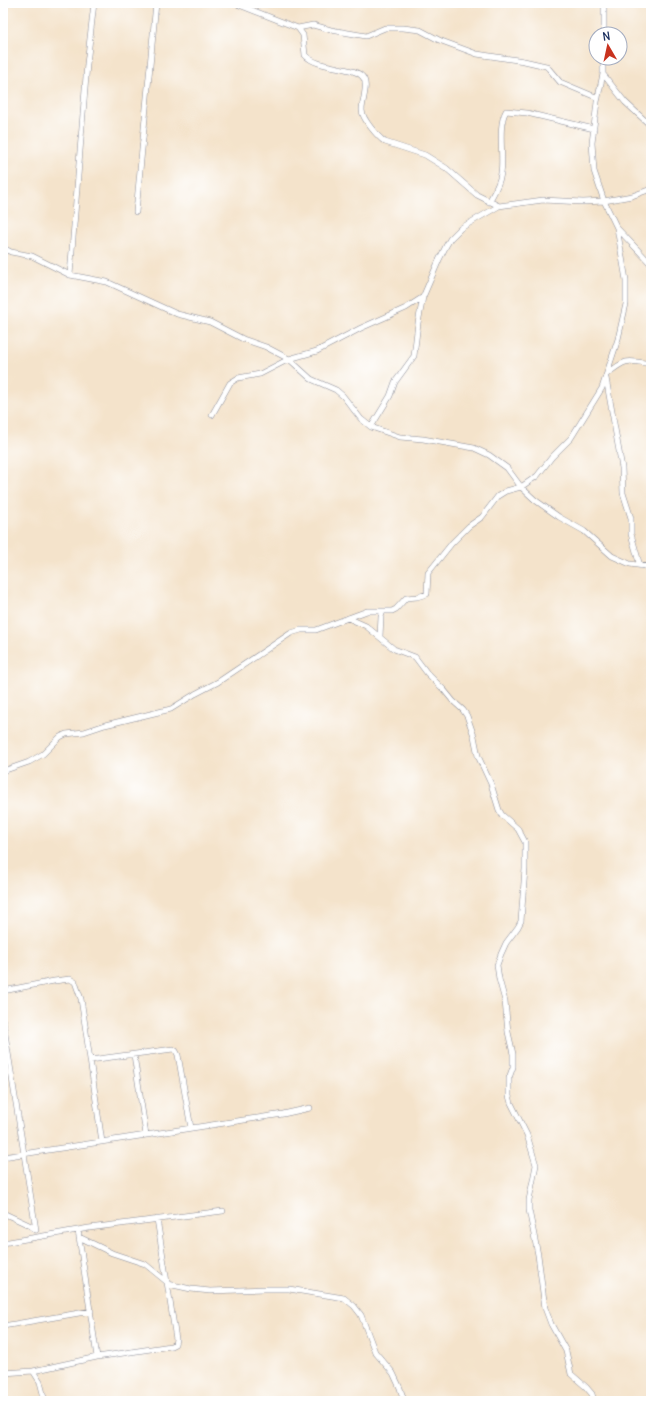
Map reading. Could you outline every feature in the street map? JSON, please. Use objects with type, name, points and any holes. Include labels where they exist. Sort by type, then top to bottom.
[{"type":"street","points":[[70,275],[87,64],[94,3]]},
{"type":"street","points":[[136,212],[156,3]]},
{"type":"street","points":[[234,3],[298,28],[304,35],[305,54],[310,60],[360,74],[364,79],[365,84],[362,114],[381,140],[425,155],[446,168],[477,195],[500,206]]},
{"type":"street","points":[[604,3],[604,26]]},
{"type":"street","points":[[298,28],[313,25],[331,30],[366,36],[385,28],[420,30],[439,40],[477,54],[546,66],[560,82],[598,98]]},
{"type":"street","points":[[3,771],[24,764],[43,754],[60,737],[66,734],[84,732],[105,725],[170,709],[218,682],[235,669],[291,633],[300,630],[316,630],[367,611],[394,610],[406,598],[427,594],[428,573],[452,542],[469,526],[482,517],[498,496],[506,491],[521,487],[537,476],[552,457],[571,438],[602,388],[618,340],[624,315],[626,293],[624,266],[617,228],[604,201],[594,171],[592,143],[603,66]]},
{"type":"street","points":[[603,74],[625,102],[651,126]]},
{"type":"street","points":[[489,202],[501,175],[501,135],[504,112],[527,113],[594,129]]},
{"type":"street","points":[[371,427],[390,396],[395,382],[414,356],[418,322],[424,297],[438,260],[450,239],[461,228],[500,206],[543,200],[582,202],[604,201],[632,196],[651,189]]},
{"type":"street","points":[[617,228],[651,264]]},
{"type":"street","points":[[3,248],[11,252],[32,256],[70,275],[112,284],[177,314],[210,322],[243,339],[266,347],[289,359],[311,379],[336,390],[343,396],[361,419],[371,427],[400,437],[423,439],[474,448],[489,455],[501,463],[512,474],[521,487],[535,500],[559,517],[593,537],[612,556],[630,564],[651,567]]},
{"type":"street","points":[[212,415],[230,383],[234,380],[260,374],[289,359],[317,351],[361,328],[406,308],[424,297]]},
{"type":"street","points":[[606,376],[622,362],[626,361],[651,364]]},
{"type":"street","points":[[606,376],[622,468],[623,494],[631,518],[631,534],[640,566]]},
{"type":"street","points":[[380,636],[381,617],[383,611]]},
{"type":"street","points":[[348,618],[363,624],[394,648],[415,658],[465,713],[474,736],[478,756],[491,784],[499,810],[502,816],[518,829],[525,842],[525,869],[521,922],[506,943],[497,969],[505,1001],[507,1029],[514,1058],[509,1078],[509,1096],[527,1135],[536,1166],[528,1210],[538,1255],[544,1304],[551,1324],[566,1350],[571,1374],[589,1390],[594,1401]]},
{"type":"street","points":[[3,991],[54,981],[70,979],[75,982],[81,999],[102,1142]]},
{"type":"street","points":[[3,1021],[37,1237]]},
{"type":"street","points":[[90,1060],[173,1049],[176,1051],[191,1128]]},
{"type":"street","points":[[134,1054],[146,1135]]},
{"type":"street","points":[[3,1157],[283,1114],[310,1108]]},
{"type":"street","points":[[3,1243],[78,1230],[223,1211]]},
{"type":"street","points":[[3,1213],[29,1225],[36,1230]]},
{"type":"street","points":[[3,1373],[33,1371],[97,1357],[165,1347],[175,1344],[176,1339],[168,1283],[157,1219]]},
{"type":"street","points":[[78,1230],[97,1357]]},
{"type":"street","points":[[79,1237],[112,1253],[144,1264],[168,1283],[186,1289],[210,1291],[289,1289],[344,1298],[354,1306],[361,1315],[375,1352],[392,1373],[404,1401]]},
{"type":"street","points":[[3,1326],[91,1311]]},
{"type":"street","points":[[33,1371],[40,1382],[45,1401]]}]
